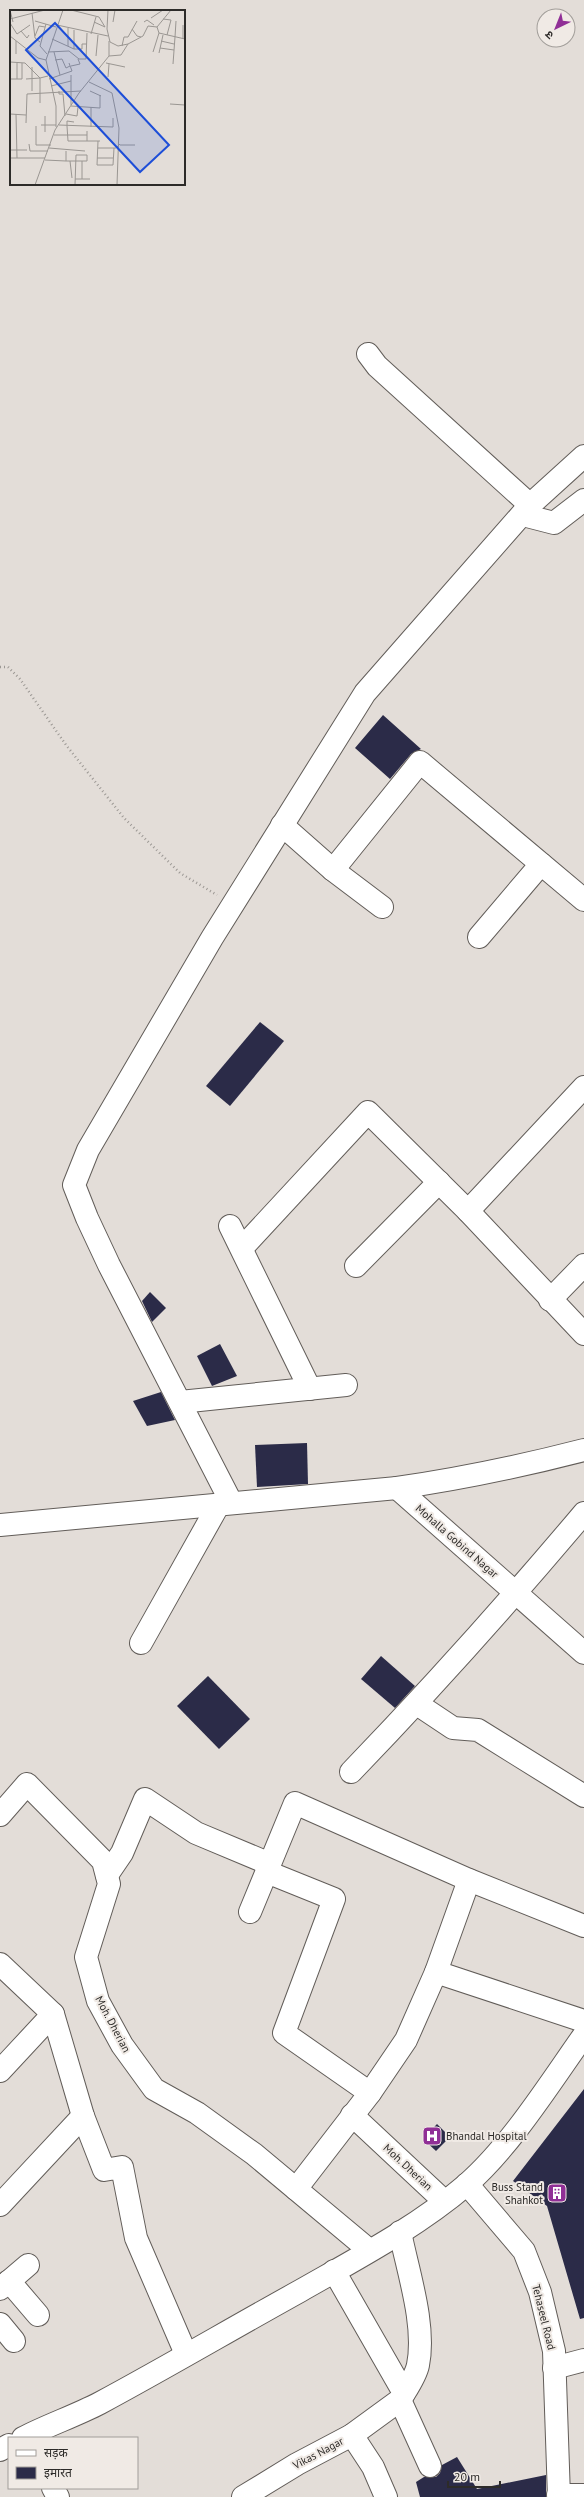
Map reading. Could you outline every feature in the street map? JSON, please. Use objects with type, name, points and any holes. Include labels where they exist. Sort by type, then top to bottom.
[{"type":"street","points":[[368,354],[377,366],[526,510],[554,523],[584,500]]},
{"type":"street","points":[[225,1503],[180,1402],[87,1218],[74,1185],[88,1150],[233,905],[365,693],[526,510],[584,456]]},
{"type":"street","points":[[333,870],[420,762],[584,900]]},
{"type":"street","points":[[282,825],[333,870],[382,907]]},
{"type":"street","points":[[479,936],[541,864]]},
{"type":"street","points":[[468,1211],[584,1087]]},
{"type":"street","points":[[242,1248],[368,1112],[468,1211],[550,1300],[584,1334]]},
{"type":"street","points":[[356,1266],[439,1182]]},
{"type":"street","points":[[230,1226],[310,1389]]},
{"type":"street","points":[[550,1300],[584,1265]]},
{"type":"street","points":[[180,1402],[346,1385]]},
{"type":"street","points":[[0,1525],[397,1488],[514,1468],[584,1450]]},
{"type":"street","name":"Mohalla Gobind Nagar","points":[[397,1488],[584,1653]]},
{"type":"street","points":[[141,1643],[225,1503]]},
{"type":"street","points":[[351,1772],[417,1704],[516,1593],[584,1513]]},
{"type":"street","points":[[417,1704],[453,1728],[478,1730],[584,1796]]},
{"type":"street","name":"Moh. Dherian","points":[[0,1815],[28,1784],[103,1861],[109,1884],[86,1957],[98,2001],[122,2045],[154,2089],[197,2113],[254,2154],[369,2250]]},
{"type":"street","points":[[107,1874],[122,1853],[145,1799],[196,1832],[334,1899],[284,2033],[370,2093]]},
{"type":"street","points":[[250,1912],[295,1803],[468,1880],[584,1926]]},
{"type":"street","points":[[296,2189],[370,2093],[406,2040],[436,1972],[468,1880]]},
{"type":"street","points":[[0,1964],[53,2014],[83,2116],[104,2170],[122,2167],[136,2238],[186,2354]]},
{"type":"street","points":[[436,1972],[584,2021]]},
{"type":"street","points":[[0,2071],[53,2014]]},
{"type":"street","points":[[27,2437],[98,2404],[334,2271],[400,2232],[444,2201],[467,2184],[534,2107],[584,2035]]},
{"type":"street","name":"Moh. Dherian","points":[[352,2115],[444,2201]]},
{"type":"street","points":[[0,2205],[83,2116]]},
{"type":"street","name":"Tehaseel Road","points":[[467,2184],[524,2252],[540,2292],[554,2351],[559,2496]]},
{"type":"street","points":[[352,2435],[402,2396],[418,2366],[420,2339],[415,2302],[400,2232]]},
{"type":"street","points":[[28,2265],[4,2285],[38,2315]]},
{"type":"street","points":[[334,2271],[402,2396],[430,2466]]},
{"type":"street","points":[[0,2324],[14,2341]]},
{"type":"street","points":[[554,2368],[584,2360]]},
{"type":"street","name":"Vikas Nagar","points":[[243,2497],[297,2464],[352,2435],[373,2467],[386,2497]]},
{"type":"street","points":[[559,2496],[584,2495]]},
{"type":"path","points":[[0,667],[8,667],[20,679],[66,745],[124,818],[180,872],[233,905]]},
{"type":"building","points":[[383,715],[421,749],[411,754],[390,779],[355,748]]},
{"type":"building","points":[[260,1022],[284,1041],[230,1106],[206,1086]]},
{"type":"building","points":[[150,1292],[166,1308],[152,1322],[142,1301]]},
{"type":"building","points":[[220,1344],[237,1376],[212,1386],[197,1356]]},
{"type":"building","points":[[161,1392],[175,1420],[147,1426],[133,1401]]},
{"type":"building","points":[[307,1443],[308,1484],[257,1487],[255,1445]]},
{"type":"building","points":[[381,1656],[415,1686],[395,1708],[361,1679]]},
{"type":"building","points":[[208,1676],[250,1719],[219,1749],[177,1706]]},
{"type":"building","name":"Buss Stand Shahkot","points":[[584,2089],[584,2318],[580,2319],[547,2206],[513,2181]]},
{"type":"building","points":[[437,2124],[450,2137],[436,2151],[423,2139]]},
{"type":"building","points":[[457,2457],[477,2489],[546,2475],[546,2497],[420,2497],[416,2482],[424,2477],[436,2477],[440,2473],[442,2465]]},
{"type":"place","name":"Bhandal Hospital","points":[[432,2136]]},
{"type":"place","name":"Buss Stand Shahkot","points":[[557,2193]]}]
